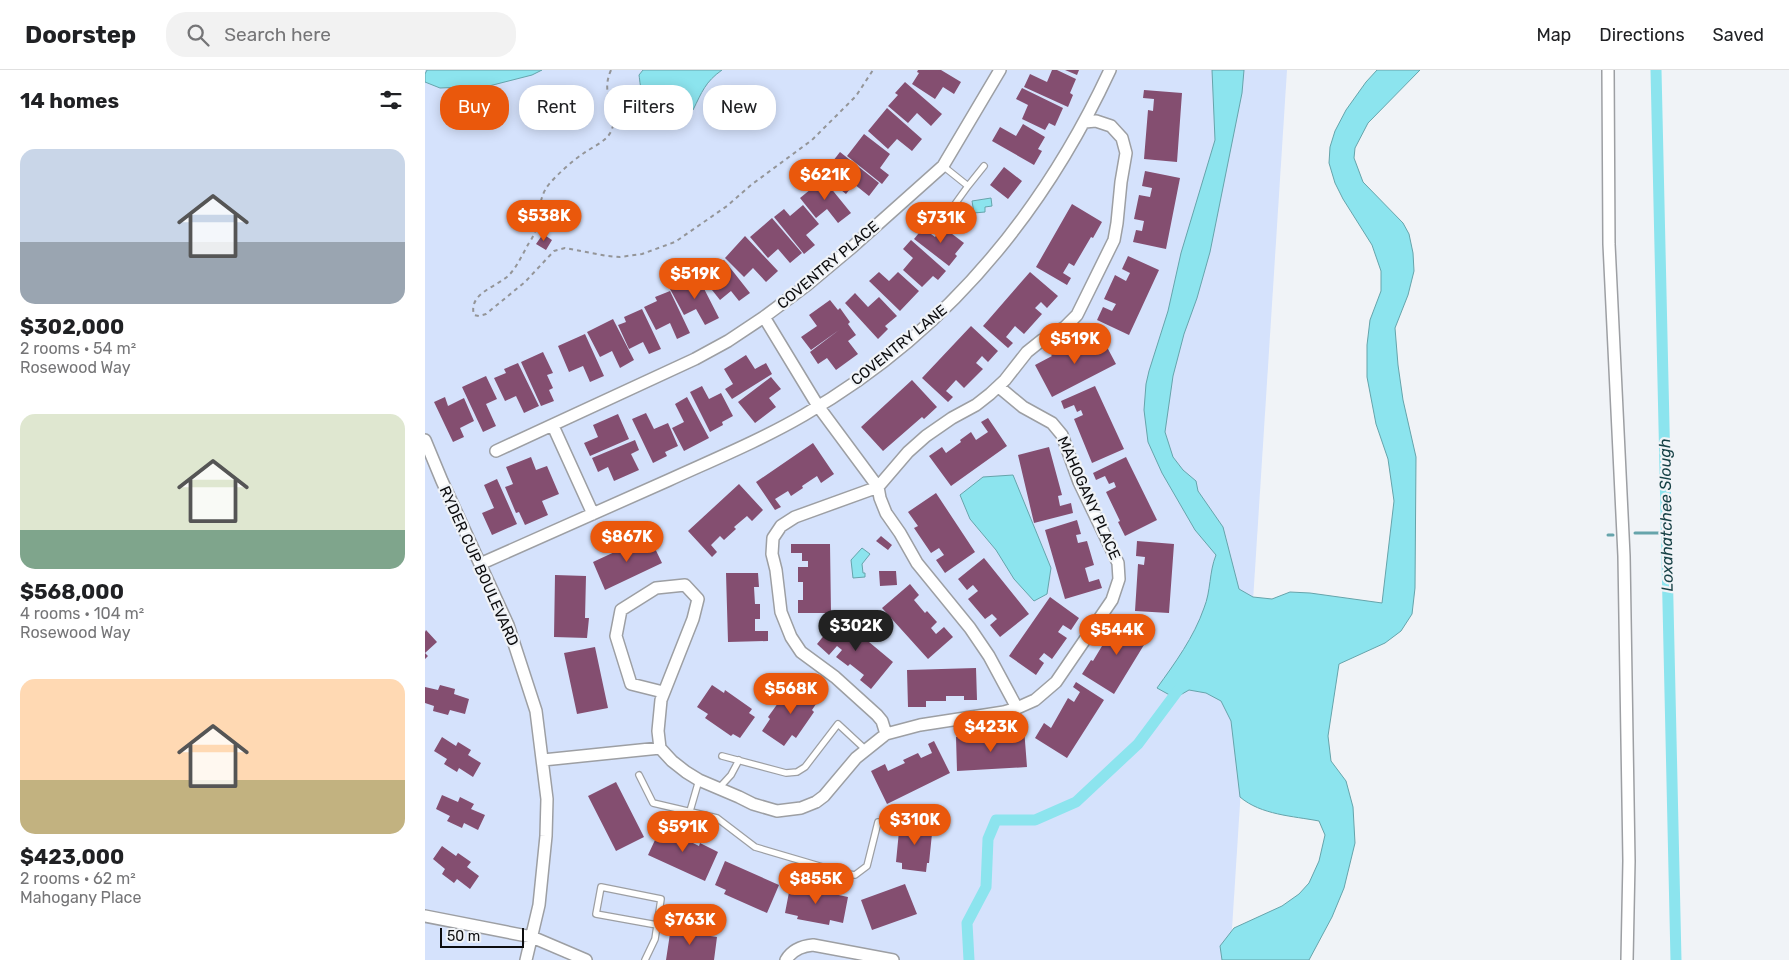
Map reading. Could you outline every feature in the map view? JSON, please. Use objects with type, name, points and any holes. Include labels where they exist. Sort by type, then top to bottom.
[{"type":"street","name":"COVENTRY PLACE","points":[[496,452],[695,359],[728,341],[807,285],[943,166],[1000,70]]},
{"type":"street","name":"COVENTRY LANE","points":[[480,564],[755,441],[818,406],[881,364],[947,306],[1006,242],[1033,207],[1057,170],[1085,122],[1110,70]]},
{"type":"street","points":[[1608,70],[1609,244],[1624,556],[1629,861],[1627,960]]},
{"type":"street","points":[[663,692],[631,684],[616,636],[621,610],[656,588],[685,585],[698,599],[693,619],[663,692],[658,715],[657,731],[660,748],[672,761],[699,780],[753,804],[769,810],[785,811],[801,808],[816,802],[824,796],[844,771],[886,734],[882,721],[877,715],[835,677],[801,652],[791,637],[781,612],[777,570],[772,554],[773,538],[787,521],[878,487],[908,452],[926,436],[975,405],[999,386],[1027,352],[1042,340],[1065,327],[1077,315],[1113,240],[1126,153],[1125,145],[1117,131],[1111,126],[1096,121],[1085,122]]},
{"type":"street","name":"COVENTRY PLACE","points":[[764,317],[818,406],[878,487],[886,513],[901,533],[917,563],[970,628],[989,656],[1017,708]]},
{"type":"street","name":"MAHOGANY PLACE","points":[[886,734],[920,725],[1017,708],[1043,695],[1061,675],[1111,600],[1117,587],[1119,571],[1115,555],[1079,482],[1063,435],[1052,423],[1023,406],[999,386]]},
{"type":"street","points":[[553,426],[593,514]]},
{"type":"street","name":"RYDER CUP BOULEVARD","points":[[425,440],[508,625],[536,711],[547,799],[539,905],[526,960]]},
{"type":"street","points":[[543,760],[660,748]]},
{"type":"street","points":[[425,916],[532,937],[587,960]]},
{"type":"street","points":[[786,960],[791,953],[800,948],[813,945],[893,960]]},
{"type":"lane","points":[[943,166],[968,186]]},
{"type":"lane","points":[[950,211],[984,166]]},
{"type":"lane","points":[[722,756],[786,773],[797,772],[805,767],[838,724],[866,750]]},
{"type":"lane","points":[[719,788],[731,775],[739,760]]},
{"type":"lane","points":[[639,776],[653,803],[717,818],[755,847],[843,874],[855,875],[867,866],[879,822]]},
{"type":"lane","points":[[690,811],[699,780]]},
{"type":"lane","points":[[645,960],[655,939],[661,899],[601,887],[596,914],[657,925]]},
{"type":"path","points":[[611,70],[607,80],[607,92],[614,114],[612,128],[607,138],[583,154],[549,183],[542,194],[539,220],[535,234],[509,274],[486,290],[476,300],[473,308],[475,315],[485,314],[525,282],[554,251],[559,249],[577,249],[620,257],[642,254],[675,242],[727,206],[751,185],[812,140],[856,96],[873,70]]},
{"type":"shaded area","points":[[425,70],[1287,70],[1230,960],[425,960]]},
{"type":"water","points":[[427,70],[542,70],[532,75],[493,85],[440,85],[440,88],[425,82]]},
{"type":"water","points":[[643,70],[722,70],[707,85],[703,85],[703,91],[693,110],[693,85],[641,85],[639,75]]},
{"type":"water","points":[[1212,70],[1244,70],[1242,93],[1210,252],[1173,376],[1165,432],[1173,457],[1183,470],[1196,481],[1198,491],[1223,527],[1239,589],[1253,597],[1272,599],[1290,592],[1382,603],[1394,501],[1388,459],[1376,424],[1367,377],[1367,345],[1370,320],[1381,291],[1381,271],[1372,245],[1335,183],[1329,163],[1330,147],[1335,131],[1346,110],[1377,70],[1420,70],[1368,123],[1355,148],[1354,158],[1363,182],[1403,223],[1409,234],[1413,253],[1414,271],[1408,295],[1395,328],[1403,400],[1416,457],[1415,588],[1412,614],[1401,631],[1385,643],[1339,664],[1328,736],[1331,761],[1346,781],[1353,807],[1355,843],[1344,888],[1332,917],[1309,960],[1222,960],[1220,946],[1234,928],[1282,906],[1299,894],[1309,883],[1319,861],[1325,835],[1319,821],[1267,811],[1248,803],[1240,797],[1231,721],[1221,701],[1206,693],[1189,690],[1175,698],[1157,688],[1183,650],[1200,619],[1208,595],[1216,555],[1195,530],[1162,473],[1148,442],[1144,410],[1149,371],[1168,311],[1181,253],[1215,140]]},
{"type":"water","points":[[991,198],[992,206],[985,207],[985,212],[974,213],[972,201]]},
{"type":"water","points":[[1013,475],[1051,568],[1047,594],[1034,601],[1014,579],[996,550],[970,519],[960,495],[983,477]]},
{"type":"water","points":[[862,548],[870,554],[862,564],[865,577],[853,578],[851,560]]},
{"type":"building","points":[[918,70],[941,70],[961,82],[954,94],[943,87],[935,99],[912,84],[919,73],[917,72]]},
{"type":"building","points":[[1052,70],[1057,70],[1076,79],[1070,93],[1073,95],[1068,107],[1024,87],[1030,74],[1047,82]]},
{"type":"building","points":[[1065,70],[1079,70],[1077,75]]},
{"type":"building","points":[[905,82],[942,114],[931,126],[917,113],[908,123],[888,106],[898,95],[895,93]]},
{"type":"building","points":[[1022,88],[1063,108],[1055,126],[1049,123],[1045,130],[1022,119],[1028,105],[1016,99]]},
{"type":"building","points":[[1144,90],[1182,93],[1177,162],[1144,159],[1148,110],[1153,111],[1154,99],[1143,98]]},
{"type":"building","points":[[887,108],[922,139],[912,151],[897,139],[888,149],[868,131]]},
{"type":"building","points":[[1023,124],[1045,137],[1038,149],[1042,151],[1034,165],[992,141],[1000,127],[1016,136]]},
{"type":"building","points":[[864,134],[890,154],[880,168],[889,175],[882,184],[847,156]]},
{"type":"building","points":[[840,152],[879,183],[869,196],[854,184],[846,194],[822,175]]},
{"type":"building","points":[[1004,167],[1022,181],[1008,199],[990,185]]},
{"type":"building","points":[[1145,171],[1180,178],[1166,249],[1133,242],[1136,230],[1142,231],[1144,221],[1134,219],[1139,195],[1150,197],[1152,188],[1142,186]]},
{"type":"building","points":[[821,176],[851,213],[838,223],[827,209],[816,218],[800,198],[811,189],[809,186]]},
{"type":"building","points":[[1072,204],[1102,222],[1074,266],[1069,263],[1063,273],[1071,278],[1067,285],[1036,267]]},
{"type":"building","points":[[803,205],[819,224],[806,235],[815,245],[804,254],[774,217],[784,209],[790,216]]},
{"type":"building","points":[[772,218],[802,253],[790,263],[778,249],[768,258],[750,237]]},
{"type":"building","points":[[943,227],[964,243],[955,254],[957,256],[949,266],[914,239],[923,228],[935,237]]},
{"type":"building","points":[[543,234],[552,240],[546,250],[536,244]]},
{"type":"building","points":[[745,236],[778,271],[766,282],[753,268],[744,277],[725,258]]},
{"type":"building","points":[[911,240],[946,271],[938,280],[933,276],[922,287],[903,270],[913,258],[903,249]]},
{"type":"building","points":[[1128,256],[1159,270],[1129,335],[1097,320],[1103,307],[1112,311],[1116,304],[1104,299],[1115,275],[1126,281],[1130,273],[1122,269]]},
{"type":"building","points":[[724,260],[750,293],[739,301],[731,291],[720,300],[704,280],[715,272],[712,269]]},
{"type":"building","points":[[879,272],[889,281],[898,272],[919,291],[900,311],[869,281]]},
{"type":"building","points":[[1030,272],[1058,296],[1047,308],[1041,302],[1035,308],[1042,314],[1024,334],[1015,326],[1006,337],[1013,343],[1008,348],[983,326]]},
{"type":"building","points":[[697,275],[719,318],[705,325],[696,309],[684,315],[670,289]]},
{"type":"building","points":[[670,291],[690,333],[677,339],[670,323],[656,330],[644,307],[657,301],[655,297]]},
{"type":"building","points":[[855,293],[868,307],[879,297],[897,316],[885,326],[888,329],[878,339],[845,303]]},
{"type":"building","points":[[830,300],[838,310],[840,308],[850,322],[848,324],[856,335],[848,341],[858,354],[836,370],[827,358],[818,364],[810,352],[839,330],[811,350],[801,337],[817,326],[809,315]]},
{"type":"building","points":[[642,309],[661,349],[649,354],[643,342],[629,349],[618,325],[626,322],[624,317]]},
{"type":"building","points":[[613,319],[634,360],[620,368],[612,351],[600,357],[587,332]]},
{"type":"building","points":[[971,326],[998,351],[988,362],[982,356],[976,363],[983,369],[964,388],[956,380],[946,391],[953,397],[948,402],[922,378]]},
{"type":"building","points":[[585,334],[604,376],[590,382],[583,366],[569,372],[558,346]]},
{"type":"building","points":[[1100,334],[1116,364],[1052,397],[1035,365],[1083,339],[1084,342]]},
{"type":"building","points":[[543,352],[553,373],[547,375],[553,388],[549,390],[554,401],[541,406],[521,362]]},
{"type":"building","points":[[746,355],[755,369],[766,363],[772,374],[732,399],[725,389],[733,384],[724,369]]},
{"type":"building","points":[[518,363],[539,406],[524,413],[516,396],[505,401],[494,378],[506,373],[504,369]]},
{"type":"building","points":[[486,376],[497,399],[486,404],[496,426],[483,432],[462,387]]},
{"type":"building","points":[[771,377],[781,389],[769,398],[776,407],[755,423],[738,402]]},
{"type":"building","points":[[912,380],[937,407],[924,419],[922,417],[883,451],[861,427]]},
{"type":"building","points":[[702,386],[709,399],[721,393],[733,416],[722,422],[723,425],[710,432],[690,392]]},
{"type":"building","points":[[1095,386],[1124,449],[1092,463],[1074,419],[1083,415],[1081,410],[1077,412],[1074,405],[1064,409],[1061,401]]},
{"type":"building","points":[[445,397],[448,406],[464,398],[474,421],[460,428],[464,437],[453,442],[434,402]]},
{"type":"building","points":[[687,397],[709,438],[684,451],[672,428],[684,422],[675,404]]},
{"type":"building","points":[[646,413],[654,429],[668,423],[678,446],[665,452],[667,456],[653,463],[632,419]]},
{"type":"building","points":[[618,414],[629,439],[590,456],[584,443],[598,437],[593,425]]},
{"type":"building","points":[[988,418],[1007,446],[951,486],[929,456],[942,447],[946,453],[971,432],[976,440],[988,432],[981,422]]},
{"type":"building","points":[[635,440],[639,450],[631,454],[639,470],[614,481],[608,467],[598,472],[592,458]]},
{"type":"building","points":[[813,443],[834,474],[821,483],[817,476],[791,496],[788,491],[775,499],[781,507],[775,510],[756,482]]},
{"type":"building","points":[[1049,447],[1062,495],[1058,496],[1060,506],[1071,503],[1073,513],[1034,523],[1018,455]]},
{"type":"building","points":[[531,457],[536,470],[547,466],[559,494],[542,501],[548,515],[525,525],[519,512],[516,513],[505,487],[513,484],[506,467]]},
{"type":"building","points":[[1126,457],[1157,520],[1125,536],[1106,492],[1116,487],[1114,482],[1109,484],[1105,476],[1096,480],[1093,473]]},
{"type":"building","points":[[497,479],[517,524],[492,535],[482,513],[494,508],[484,485]]},
{"type":"building","points":[[739,484],[763,510],[752,521],[747,516],[734,527],[736,529],[724,540],[720,536],[711,545],[717,552],[712,557],[688,531]]},
{"type":"building","points":[[936,493],[975,552],[945,573],[936,560],[944,555],[939,548],[931,553],[914,528],[918,526],[908,512]]},
{"type":"building","points":[[1077,520],[1081,534],[1076,535],[1078,543],[1087,541],[1094,565],[1085,568],[1089,582],[1099,579],[1102,588],[1065,599],[1045,530]]},
{"type":"building","points":[[649,536],[662,563],[605,590],[593,562]]},
{"type":"building","points":[[881,536],[892,545],[888,550],[876,541]]},
{"type":"building","points":[[1137,541],[1174,544],[1169,613],[1135,611],[1138,564],[1144,565],[1145,557],[1136,556]]},
{"type":"building","points":[[791,544],[830,544],[831,613],[798,613],[798,600],[803,600],[803,582],[798,582],[798,567],[808,567],[808,561],[802,561],[802,553],[791,553]]},
{"type":"building","points":[[984,558],[1029,614],[1000,637],[990,625],[997,619],[992,614],[985,619],[968,599],[978,591],[973,585],[967,590],[958,579]]},
{"type":"building","points":[[879,571],[896,571],[897,585],[880,586]]},
{"type":"building","points":[[726,573],[758,573],[759,587],[754,587],[755,604],[760,604],[760,619],[755,619],[755,631],[768,631],[768,641],[728,642]]},
{"type":"building","points":[[555,575],[586,576],[585,618],[589,618],[587,638],[554,637]]},
{"type":"building","points":[[910,584],[919,595],[914,600],[925,613],[927,611],[937,622],[931,628],[936,634],[944,627],[953,637],[928,659],[882,608]]},
{"type":"building","points":[[1050,597],[1079,618],[1071,630],[1063,625],[1058,632],[1067,638],[1052,659],[1044,653],[1039,659],[1044,663],[1036,675],[1009,656]]},
{"type":"building","points":[[839,617],[893,662],[871,689],[860,680],[864,675],[850,664],[848,666],[836,657],[842,650],[837,646],[829,655],[817,644]]},
{"type":"building","points":[[1122,618],[1150,635],[1114,694],[1082,674]]},
{"type":"building","points":[[426,630],[437,642],[425,653],[425,632]]},
{"type":"building","points":[[595,647],[608,708],[577,714],[564,653]]},
{"type":"building","points":[[976,668],[977,700],[964,700],[964,696],[946,696],[946,701],[926,701],[926,707],[908,707],[907,670]]},
{"type":"building","points":[[1076,682],[1104,700],[1067,758],[1035,738],[1044,723],[1051,728],[1068,698],[1074,702],[1080,692],[1073,687]]},
{"type":"building","points":[[799,683],[820,698],[812,710],[814,712],[796,738],[792,735],[784,746],[762,731],[770,719],[768,717],[786,692],[790,695]]},
{"type":"building","points":[[440,685],[455,689],[454,694],[469,699],[465,714],[450,710],[448,715],[433,711],[434,706],[425,703],[425,687],[438,690]]},
{"type":"building","points":[[712,685],[724,693],[725,690],[752,709],[749,713],[755,717],[740,738],[733,734],[731,736],[705,718],[708,714],[697,707]]},
{"type":"building","points":[[1024,728],[1027,767],[957,771],[956,737],[969,736],[969,742],[989,741],[988,736],[1004,735],[1005,741],[1017,740],[1016,729]]},
{"type":"building","points":[[442,737],[456,746],[458,742],[471,750],[468,755],[481,763],[473,777],[459,768],[457,772],[444,764],[447,759],[434,751]]},
{"type":"building","points":[[934,741],[950,773],[887,804],[871,771],[885,764],[888,771],[905,763],[903,760],[918,753],[921,758],[932,753],[928,744]]},
{"type":"building","points":[[616,782],[644,837],[616,851],[588,796]]},
{"type":"building","points":[[442,795],[458,802],[460,797],[474,804],[471,809],[485,815],[478,830],[464,823],[462,828],[447,821],[450,816],[436,809]]},
{"type":"building","points":[[906,822],[933,824],[929,863],[927,863],[926,872],[902,869],[902,863],[896,862],[899,831],[905,831]]},
{"type":"building","points":[[662,825],[681,833],[679,836],[699,846],[700,843],[718,852],[705,881],[648,855]]},
{"type":"building","points":[[442,846],[456,856],[458,853],[471,862],[467,867],[479,876],[470,889],[457,879],[454,883],[442,874],[445,869],[433,859]]},
{"type":"building","points":[[725,861],[779,885],[767,913],[724,894],[726,890],[715,885]]},
{"type":"building","points":[[905,884],[917,914],[872,930],[861,900]]},
{"type":"building","points":[[804,885],[835,891],[834,894],[848,897],[843,923],[830,920],[829,925],[797,919],[798,916],[785,913],[790,887],[803,889]]},
{"type":"building","points":[[671,927],[689,930],[691,933],[717,937],[714,960],[666,960]]},
{"type":"waterway","name":"Loxahatchee Slough","points":[[1656,70],[1676,960]]},
{"type":"waterway","points":[[1635,533],[1666,533]]},
{"type":"waterway","points":[[1608,535],[1613,535]]},
{"type":"waterway","points":[[969,960],[967,923],[986,887],[988,839],[996,820],[1035,820],[1076,802],[1138,744],[1182,685]]}]
